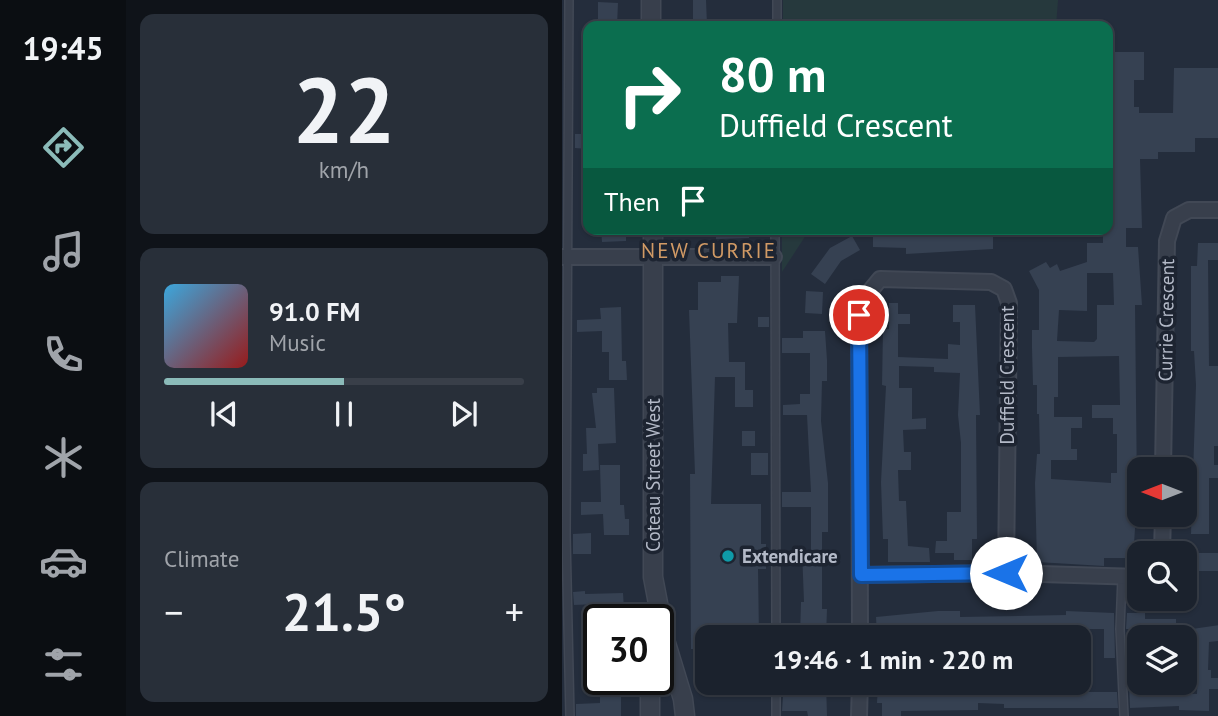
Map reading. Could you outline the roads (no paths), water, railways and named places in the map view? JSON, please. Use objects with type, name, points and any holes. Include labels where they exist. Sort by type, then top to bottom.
[{"type":"street","points":[[651,0],[651,21]]},
{"type":"street","name":"Currie Crescent","points":[[1163,457],[1167,241],[1174,218],[1189,211],[1218,210]]},
{"type":"street","name":"Coteau Street West","points":[[653,235],[653,577],[665,640],[683,699],[685,716]]},
{"type":"street","points":[[566,257],[774,257]]},
{"type":"street","name":"Duffield Crescent","points":[[860,625],[859,315],[866,296],[880,279],[991,282],[1004,289],[1009,303],[1006,573]]},
{"type":"street","points":[[861,575],[1006,573],[1127,577]]},
{"type":"street","points":[[652,604],[653,577]]},
{"type":"street","points":[[650,716],[651,695]]},
{"type":"street","points":[[859,716],[860,695]]},
{"type":"lane","points":[[569,0],[566,535],[570,716]]},
{"type":"lane","points":[[777,0],[777,21]]},
{"type":"lane","points":[[775,235],[776,625]]},
{"type":"lane","points":[[1122,577],[1120,629],[1124,716]]},
{"type":"lane","points":[[776,695],[776,716]]},
{"type":"place","name":"Extendicare","points":[[728,556]]},
{"type":"district","name":"NEW CURRIE","points":[[709,250]]}]
